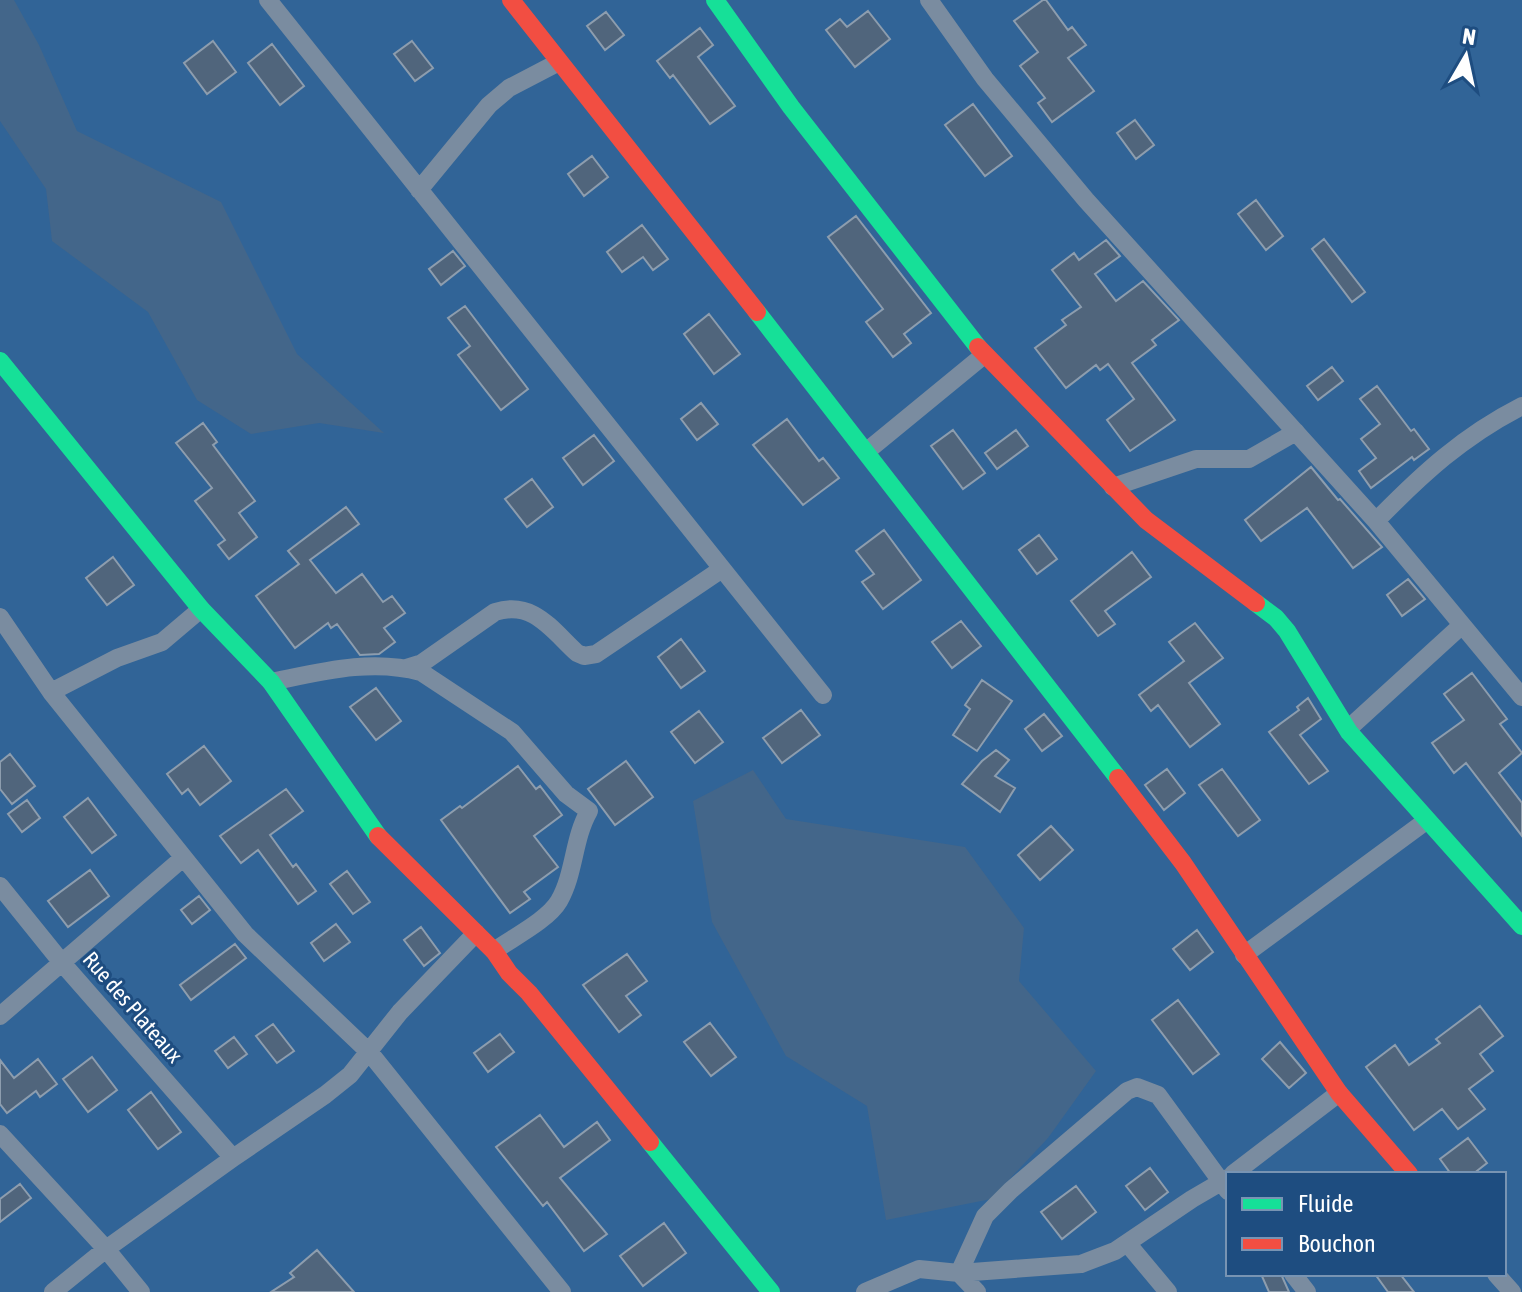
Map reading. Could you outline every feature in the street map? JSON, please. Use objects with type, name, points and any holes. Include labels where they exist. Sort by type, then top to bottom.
[{"type":"street","points":[[268,0],[823,695]]},
{"type":"street","points":[[511,0],[867,451],[1183,863],[1339,1093],[1407,1172]]},
{"type":"street","points":[[715,0],[791,107],[984,355],[1146,520],[1276,618],[1291,633],[1348,729],[1426,821],[1481,877],[1522,926]]},
{"type":"street","points":[[929,0],[985,79],[1086,200],[1376,521],[1522,697]]},
{"type":"street","points":[[419,190],[489,105],[509,88],[559,62]]},
{"type":"street","points":[[867,451],[984,355]]},
{"type":"street","points":[[0,361],[201,609],[271,682],[371,828],[391,852],[494,951],[771,1292]]},
{"type":"street","points":[[1376,521],[1455,446],[1486,424],[1522,406]]},
{"type":"street","points":[[1113,487],[1196,459],[1249,459],[1296,432]]},
{"type":"street","points":[[406,668],[422,663],[495,612],[508,608],[531,612],[577,653],[584,656],[596,654],[722,569]]},
{"type":"street","points":[[51,692],[117,658],[162,642],[201,609]]},
{"type":"street","points":[[0,617],[51,692],[245,934],[370,1053],[562,1292]]},
{"type":"street","points":[[1348,729],[1462,625]]},
{"type":"street","points":[[271,682],[338,668],[406,668],[421,672],[512,732],[566,794],[589,811],[582,824],[558,903],[547,915],[494,951]]},
{"type":"street","points":[[1244,955],[1426,821]]},
{"type":"street","points":[[0,1016],[183,858]]},
{"type":"street","name":"Rue des Plateaux","points":[[0,886],[63,964],[233,1158]]},
{"type":"street","points":[[53,1292],[106,1249],[350,1075],[400,1012],[476,933]]},
{"type":"street","points":[[959,1273],[985,1216],[1127,1091],[1137,1087],[1158,1095],[1226,1180]]},
{"type":"street","points":[[1240,1172],[1339,1093]]},
{"type":"street","points":[[0,1134],[106,1249],[141,1292]]},
{"type":"street","points":[[865,1292],[919,1269],[959,1273],[1081,1264],[1115,1251],[1192,1199],[1226,1183]]},
{"type":"street","points":[[1127,1243],[1168,1292]]},
{"type":"street","points":[[959,1273],[977,1292]]},
{"type":"street","points":[[1295,1276],[1307,1292]]},
{"type":"street","points":[[1498,1276],[1512,1292]]},
{"type":"shaded area","points":[[0,0],[1522,0],[1522,1292],[0,1292]]},
{"type":"shaded area","points":[[0,0],[14,0],[39,45],[77,131],[221,202],[297,354],[384,433],[319,423],[251,434],[197,400],[148,312],[52,241],[46,189],[0,121]]},
{"type":"shaded area","points":[[753,770],[786,819],[965,847],[1024,928],[1019,981],[1096,1071],[1048,1138],[991,1199],[886,1220],[867,1106],[786,1056],[712,922],[693,801]]},
{"type":"building","points":[[1043,0],[1068,30],[1072,27],[1086,45],[1068,58],[1094,91],[1052,122],[1038,103],[1045,98],[1020,66],[1038,52],[1014,21]]},
{"type":"building","points":[[868,11],[890,39],[855,67],[826,30],[840,19],[847,27]]},
{"type":"building","points":[[606,12],[624,35],[605,50],[587,26]]},
{"type":"building","points":[[700,28],[713,45],[698,57],[735,106],[710,124],[673,75],[670,78],[657,61]]},
{"type":"building","points":[[213,41],[236,72],[207,94],[184,63]]},
{"type":"building","points":[[412,41],[433,68],[415,81],[394,54]]},
{"type":"building","points":[[272,44],[304,86],[280,105],[248,63]]},
{"type":"building","points":[[973,104],[1012,156],[985,176],[945,125]]},
{"type":"building","points":[[1135,120],[1154,145],[1136,159],[1117,133]]},
{"type":"building","points":[[592,156],[608,177],[584,196],[568,174]]},
{"type":"building","points":[[1256,200],[1283,236],[1266,250],[1238,214]]},
{"type":"building","points":[[856,216],[931,313],[904,334],[911,343],[893,357],[866,322],[883,309],[828,237]]},
{"type":"building","points":[[642,225],[668,259],[653,270],[643,257],[622,272],[607,252]]},
{"type":"building","points":[[1324,239],[1365,292],[1352,302],[1312,249]]},
{"type":"building","points":[[1106,240],[1120,256],[1095,274],[1116,301],[1143,281],[1179,320],[1152,340],[1156,345],[1132,363],[1175,420],[1130,451],[1107,420],[1134,399],[1108,364],[1100,370],[1096,365],[1066,388],[1035,348],[1066,325],[1062,320],[1081,307],[1052,270],[1074,253],[1079,260]]},
{"type":"building","points":[[453,251],[465,266],[441,285],[429,269]]},
{"type":"building","points":[[465,306],[528,389],[501,410],[458,355],[470,346],[448,318]]},
{"type":"building","points":[[709,314],[740,354],[714,374],[684,334]]},
{"type":"building","points":[[1332,367],[1343,381],[1318,400],[1307,386]]},
{"type":"building","points":[[1377,386],[1411,431],[1414,429],[1429,449],[1414,460],[1412,457],[1371,488],[1359,471],[1376,458],[1361,439],[1380,424],[1360,399]]},
{"type":"building","points":[[701,403],[718,424],[697,440],[681,419]]},
{"type":"building","points":[[787,419],[819,461],[823,458],[839,478],[803,505],[753,445]]},
{"type":"building","points":[[203,423],[217,442],[213,445],[255,501],[239,513],[257,537],[229,559],[218,545],[225,540],[195,501],[212,488],[176,443]]},
{"type":"building","points":[[953,430],[985,473],[963,489],[931,446]]},
{"type":"building","points":[[1016,430],[1028,446],[997,469],[985,453]]},
{"type":"building","points":[[594,435],[614,461],[583,485],[563,458]]},
{"type":"building","points":[[1311,467],[1382,547],[1353,568],[1307,508],[1261,541],[1245,520]]},
{"type":"building","points":[[532,479],[553,507],[527,527],[505,499]]},
{"type":"building","points":[[346,507],[359,524],[310,560],[336,593],[362,574],[383,602],[392,596],[405,613],[384,628],[395,642],[379,654],[360,655],[337,624],[331,628],[328,623],[295,648],[256,596],[299,564],[288,551]]},
{"type":"building","points":[[884,530],[921,580],[883,609],[862,582],[874,574],[856,551]]},
{"type":"building","points":[[1039,535],[1057,559],[1037,574],[1019,550]]},
{"type":"building","points":[[1132,552],[1151,577],[1105,611],[1115,624],[1098,636],[1071,601]]},
{"type":"building","points":[[113,557],[134,585],[107,605],[86,578]]},
{"type":"building","points":[[1408,579],[1425,599],[1402,616],[1387,595]]},
{"type":"building","points":[[961,621],[981,646],[952,668],[932,642]]},
{"type":"building","points":[[1195,623],[1223,658],[1189,683],[1220,724],[1190,747],[1158,705],[1151,711],[1139,695],[1184,661],[1169,642]]},
{"type":"building","points":[[681,639],[705,671],[681,688],[658,657]]},
{"type":"building","points":[[1472,673],[1507,719],[1500,724],[1522,753],[1499,773],[1522,803],[1522,836],[1466,763],[1454,773],[1432,743],[1464,720],[1444,694]]},
{"type":"building","points":[[982,680],[1012,701],[977,751],[953,735],[970,709],[965,705]]},
{"type":"building","points":[[376,688],[401,721],[376,740],[350,707]]},
{"type":"building","points":[[1308,698],[1321,719],[1300,735],[1328,771],[1309,784],[1269,732],[1299,710],[1297,707]]},
{"type":"building","points":[[801,710],[820,735],[782,763],[763,738]]},
{"type":"building","points":[[699,711],[723,742],[695,763],[671,732]]},
{"type":"building","points":[[1044,714],[1062,736],[1042,751],[1025,729]]},
{"type":"building","points":[[204,746],[231,781],[200,805],[188,789],[182,794],[167,774]]},
{"type":"building","points":[[996,750],[1009,760],[995,776],[1015,788],[1000,812],[962,784]]},
{"type":"building","points":[[10,754],[35,786],[12,804],[0,789],[0,762]]},
{"type":"building","points":[[626,761],[653,797],[615,825],[588,789]]},
{"type":"building","points":[[518,766],[536,789],[540,786],[562,815],[534,836],[558,867],[524,892],[530,899],[510,913],[441,820]]},
{"type":"building","points":[[1167,769],[1185,793],[1164,810],[1145,785]]},
{"type":"building","points":[[1222,769],[1260,820],[1238,836],[1199,785]]},
{"type":"building","points":[[286,789],[303,811],[270,835],[293,867],[296,864],[316,891],[298,904],[258,850],[241,863],[220,836]]},
{"type":"building","points":[[88,798],[116,835],[92,853],[64,817]]},
{"type":"building","points":[[27,800],[40,818],[22,832],[8,814]]},
{"type":"building","points":[[1051,826],[1073,850],[1040,880],[1018,855]]},
{"type":"building","points":[[90,870],[109,896],[68,927],[48,901]]},
{"type":"building","points":[[347,871],[370,902],[353,914],[330,884]]},
{"type":"building","points":[[199,896],[210,910],[192,924],[181,910]]},
{"type":"building","points":[[336,924],[350,942],[324,961],[311,943]]},
{"type":"building","points":[[421,927],[440,953],[424,966],[404,940]]},
{"type":"building","points":[[1197,930],[1213,952],[1190,970],[1173,949]]},
{"type":"building","points":[[235,944],[246,958],[191,1000],[180,985]]},
{"type":"building","points":[[627,954],[647,981],[626,996],[641,1015],[619,1032],[583,985]]},
{"type":"building","points":[[1178,1000],[1219,1054],[1193,1074],[1152,1020]]},
{"type":"building","points":[[1480,1006],[1503,1036],[1480,1054],[1493,1071],[1469,1089],[1485,1109],[1458,1129],[1442,1109],[1414,1130],[1366,1067],[1395,1045],[1409,1065],[1440,1043],[1436,1039]]},
{"type":"building","points":[[710,1023],[736,1057],[711,1076],[684,1042]]},
{"type":"building","points":[[273,1024],[294,1051],[277,1063],[256,1036]]},
{"type":"building","points":[[500,1034],[514,1052],[488,1072],[474,1053]]},
{"type":"building","points":[[234,1037],[247,1054],[228,1068],[215,1051]]},
{"type":"building","points":[[1280,1042],[1306,1073],[1289,1088],[1262,1059]]},
{"type":"building","points":[[92,1057],[117,1090],[88,1112],[63,1079]]},
{"type":"building","points":[[38,1059],[57,1084],[40,1097],[36,1091],[7,1113],[0,1104],[0,1060],[14,1078]]},
{"type":"building","points":[[151,1092],[181,1132],[158,1149],[128,1110]]},
{"type":"building","points":[[540,1115],[564,1147],[597,1122],[610,1140],[560,1178],[607,1234],[584,1251],[547,1202],[543,1206],[496,1147]]},
{"type":"building","points":[[1468,1138],[1487,1163],[1476,1172],[1450,1172],[1440,1159]]},
{"type":"building","points":[[1150,1168],[1168,1192],[1145,1210],[1126,1186]]},
{"type":"building","points":[[20,1184],[31,1198],[0,1222],[0,1199]]},
{"type":"building","points":[[1076,1186],[1096,1212],[1062,1239],[1041,1212]]},
{"type":"building","points":[[664,1223],[686,1253],[643,1286],[620,1256]]},
{"type":"building","points":[[317,1250],[354,1292],[271,1292],[294,1277],[290,1273]]},
{"type":"building","points":[[1262,1276],[1282,1276],[1289,1292],[1269,1292]]},
{"type":"building","points":[[1376,1276],[1402,1276],[1414,1292],[1388,1292]]},
{"type":"traffic: fast","points":[[715,0],[791,107],[978,347]]},
{"type":"traffic: fast","points":[[757,312],[1118,778]]},
{"type":"traffic: fast","points":[[0,361],[201,609],[271,682],[378,836]]},
{"type":"traffic: fast","points":[[1256,603],[1287,631],[1349,732],[1522,926]]},
{"type":"traffic: fast","points":[[650,1142],[771,1292]]},
{"type":"traffic: jam","points":[[511,0],[757,312]]},
{"type":"traffic: jam","points":[[978,347],[1146,520],[1256,603]]},
{"type":"traffic: jam","points":[[1118,778],[1183,863],[1339,1093],[1407,1172]]},
{"type":"traffic: jam","points":[[378,836],[494,951],[650,1142]]}]
